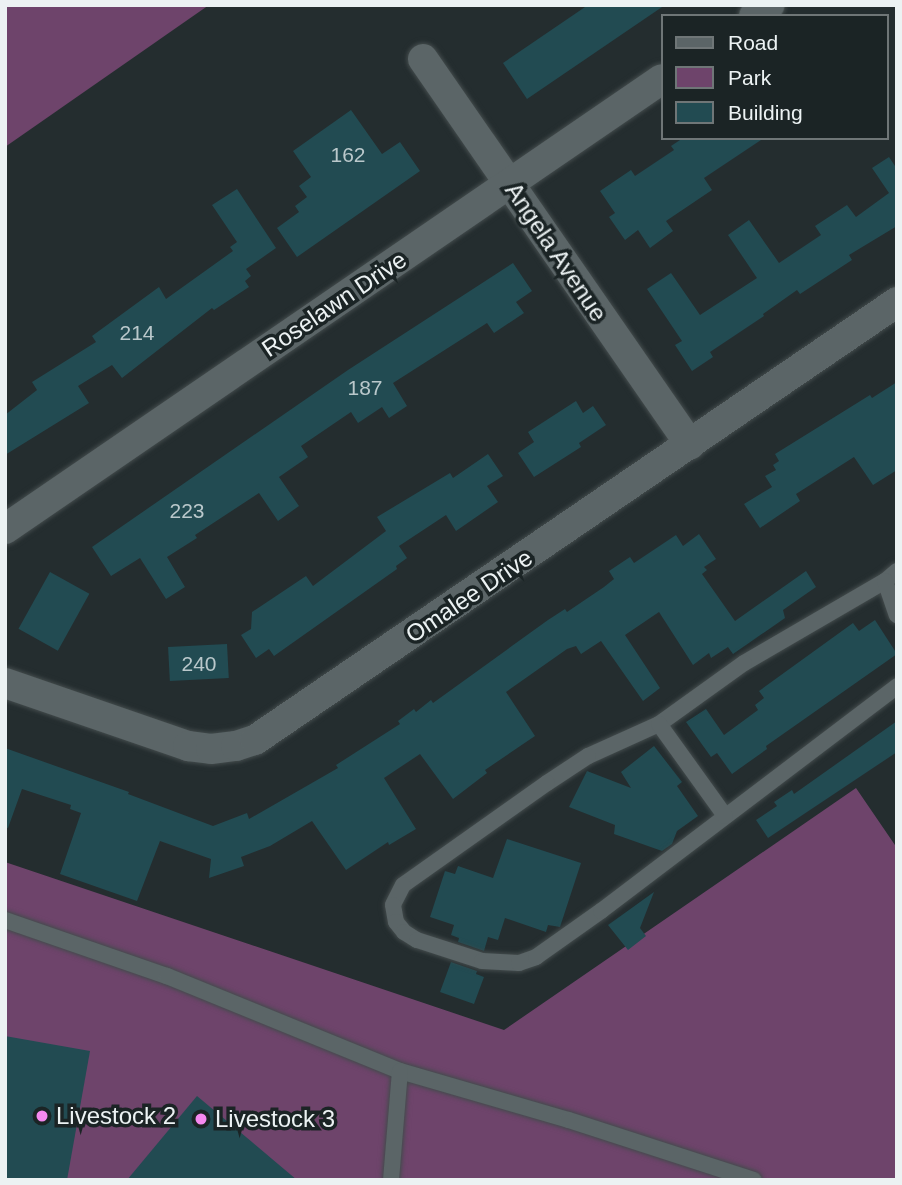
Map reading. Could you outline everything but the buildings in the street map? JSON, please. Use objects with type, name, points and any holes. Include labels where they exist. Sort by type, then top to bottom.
[{"type":"street","name":"Angela Avenue","points":[[423,59],[690,444]]},
{"type":"street","name":"Roselawn Drive","points":[[5,530],[660,80]]},
{"type":"street","name":"Omalee Drive","points":[[5,683],[188,746],[211,749],[255,740],[897,302]]},
{"type":"lane","points":[[897,615],[891,576],[744,663],[659,724],[588,756],[403,885],[393,905],[396,922],[404,932],[417,940],[482,961],[519,963],[536,957],[601,911],[897,686]]},
{"type":"lane","points":[[659,724],[725,816]]},
{"type":"lane","points":[[5,920],[176,980],[400,1071],[569,1120],[754,1180]]},
{"type":"lane","points":[[391,1180],[400,1071]]},
{"type":"green space","points":[[5,5],[209,5],[5,147]]},
{"type":"green space","points":[[856,788],[897,848],[897,1180],[5,1180],[5,862],[504,1030]]},
{"type":"place","name":"Livestock 2","points":[[42,1116]]},
{"type":"place","name":"Livestock 3","points":[[201,1119]]}]
